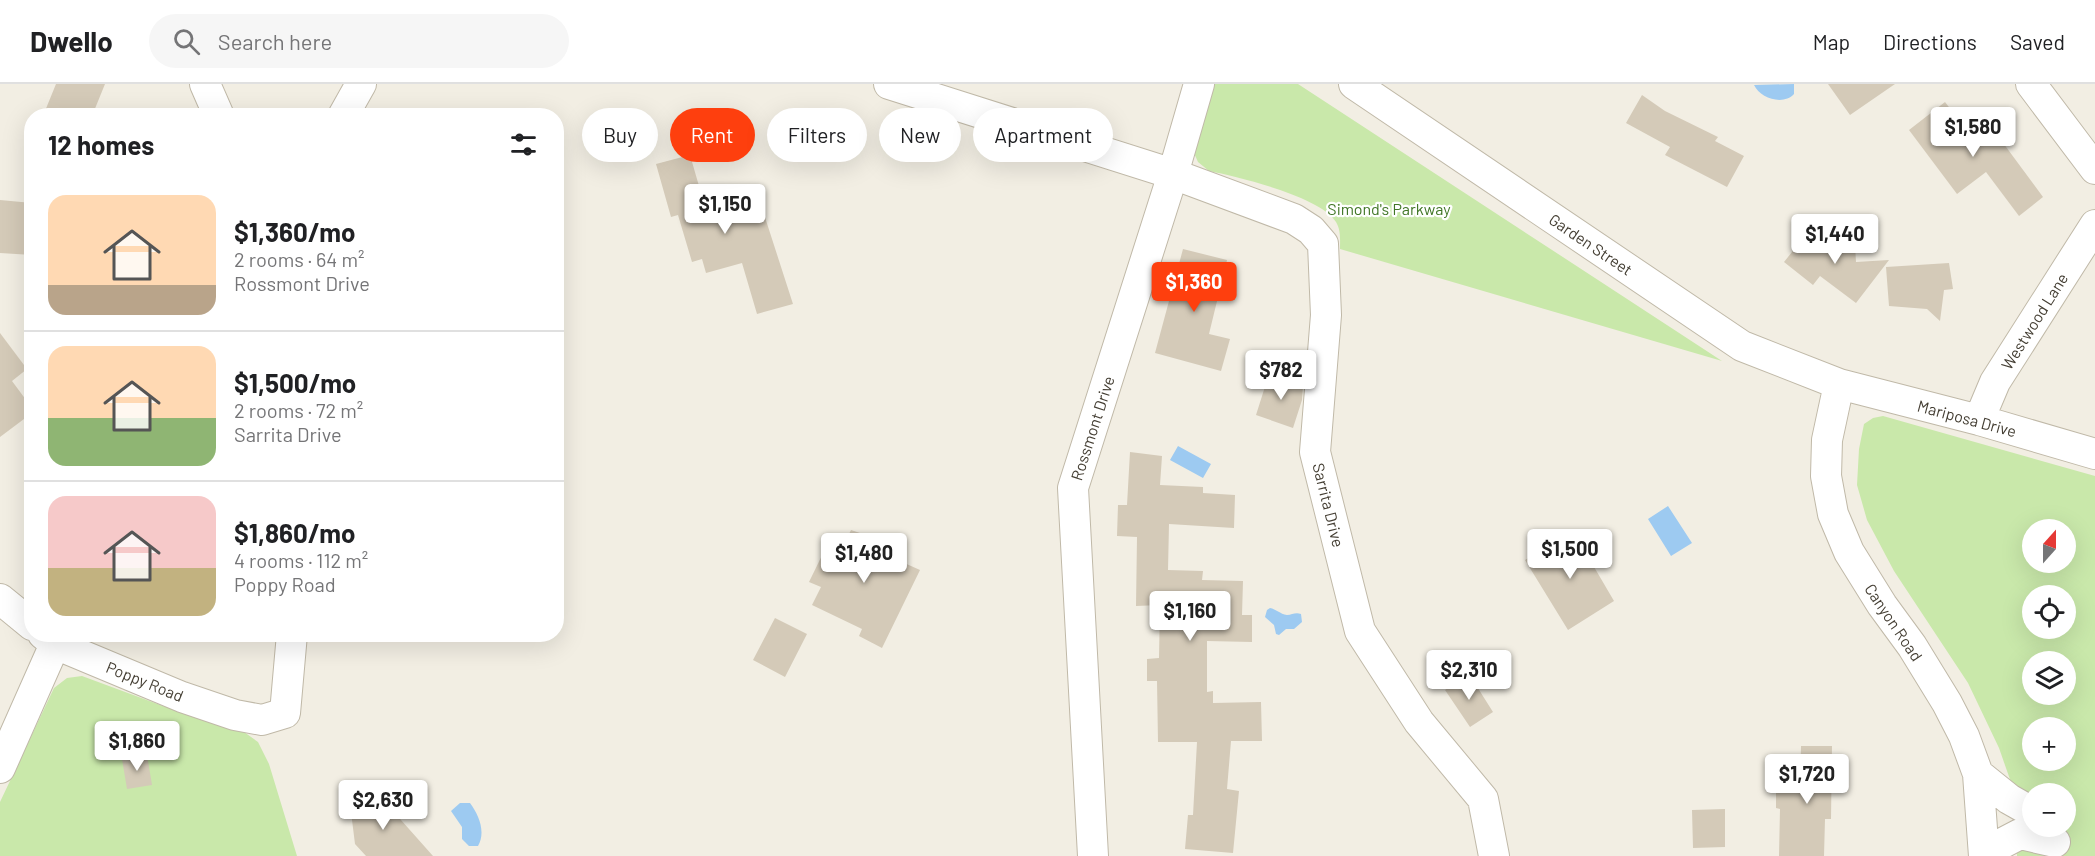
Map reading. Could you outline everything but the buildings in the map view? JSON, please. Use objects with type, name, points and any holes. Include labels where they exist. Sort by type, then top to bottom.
[{"type":"street","points":[[205,84],[216,108]]},
{"type":"street","points":[[347,108],[360,84]]},
{"type":"street","points":[[889,84],[1173,174]]},
{"type":"street","name":"Rossmont Drive","points":[[1093,856],[1073,488],[1173,174],[1199,84]]},
{"type":"street","name":"Garden Street","points":[[1354,84],[1742,346],[1839,384]]},
{"type":"street","points":[[2031,84],[2095,169]]},
{"type":"street","name":"Sarrita Drive","points":[[1173,174],[1294,219],[1311,230],[1323,244],[1326,315],[1315,452],[1360,631],[1419,722],[1483,799],[1494,856]]},
{"type":"street","name":"Westwood Lane","points":[[1978,420],[1995,382],[2095,225]]},
{"type":"street","name":"Mariposa Drive","points":[[1839,384],[1978,420],[2095,454]]},
{"type":"street","name":"Canyon Road","points":[[1839,384],[1827,440],[1826,476],[1833,514],[1849,552],[1912,646],[1964,736],[1978,774],[1984,856]]},
{"type":"street","points":[[0,599],[24,618]]},
{"type":"street","points":[[0,768],[48,642]]},
{"type":"street","name":"Poppy Road","points":[[56,642],[182,697],[235,715],[262,720],[285,713],[291,642]]},
{"type":"street","points":[[1978,774],[2022,806]]},
{"type":"street","points":[[1991,856],[1997,846],[2020,834],[2055,842]]},
{"type":"green space","name":"Simond's Parkway","points":[[1209,84],[1298,84],[1722,361],[1340,249],[1338,225],[1314,204],[1278,189],[1209,171],[1198,162],[1194,153]]},
{"type":"green space","points":[[1883,416],[2095,476],[2095,856],[2017,856],[2013,788],[1999,748],[1968,683],[1894,571],[1867,520],[1857,485],[1859,449],[1864,424],[1873,418]]},
{"type":"green space","points":[[82,676],[163,706],[237,727],[258,742],[269,764],[297,856],[0,856],[0,802],[54,688],[67,678]]},
{"type":"water","points":[[1794,84],[1794,94],[1789,98],[1778,100],[1761,94],[1754,85]]},
{"type":"water","points":[[1178,446],[1211,464],[1203,478],[1170,460]]},
{"type":"water","points":[[1668,506],[1692,543],[1671,556],[1648,519]]},
{"type":"water","points":[[1270,608],[1287,615],[1301,614],[1302,622],[1294,629],[1286,629],[1279,635],[1276,634],[1274,625],[1265,617]]},
{"type":"water","points":[[460,803],[470,803],[479,818],[481,835],[478,846],[469,846],[462,839],[462,827],[451,811]]}]
